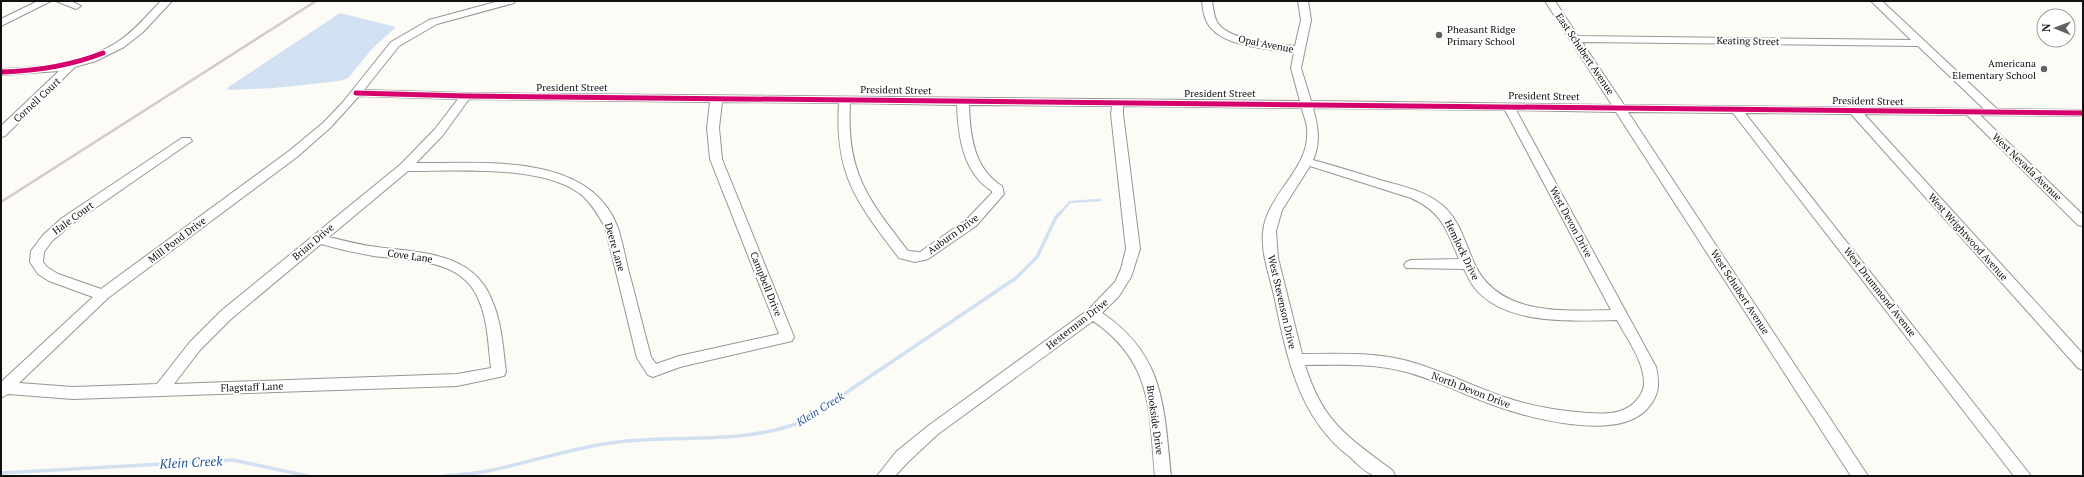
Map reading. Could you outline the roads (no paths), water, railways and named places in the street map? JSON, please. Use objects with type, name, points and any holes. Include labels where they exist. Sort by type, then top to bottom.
[{"type":"street","points":[[1,23],[46,1]]},
{"type":"street","points":[[61,1],[76,6]]},
{"type":"street","points":[[1,72],[29,71],[71,65],[103,53],[132,36],[168,1]]},
{"type":"street","name":"Mill Pond Drive","points":[[2,390],[103,295],[302,147],[327,125],[356,93],[388,51],[404,37],[433,22],[510,1]]},
{"type":"street","name":"Opal Avenue","points":[[1207,1],[1214,26],[1223,33],[1247,41],[1299,50]]},
{"type":"street","name":"West Stevenson Drive","points":[[1303,1],[1306,20],[1296,68],[1314,138],[1308,162],[1275,212],[1269,234],[1271,253],[1304,388],[1323,418],[1343,443],[1387,476]]},
{"type":"street","name":"East Schubert Avenue","points":[[1550,1],[1620,108]]},
{"type":"street","points":[[1876,1],[1994,112]]},
{"type":"street","name":"Keating Street","points":[[1575,39],[1920,43]]},
{"type":"street","name":"Cornell Court","points":[[1,132],[71,65]]},
{"type":"street","name":"President Street","points":[[356,93],[466,96],[2083,113]]},
{"type":"street","name":"Brian Drive","points":[[161,390],[195,346],[226,315],[405,167],[439,132],[466,96]]},
{"type":"street","name":"Campbell Drive","points":[[653,371],[679,362],[787,337],[716,159],[712,131],[714,109],[717,98]]},
{"type":"street","name":"Auburn Drive","points":[[845,100],[843,130],[844,149],[856,186],[875,217],[904,254],[914,257],[923,256],[971,224],[998,194],[998,189],[984,182],[973,159],[964,128],[963,101]]},
{"type":"street","name":"Hesterman Drive","points":[[885,476],[902,457],[933,430],[1093,314],[1113,296],[1122,284],[1129,270],[1132,255],[1118,102]]},
{"type":"street","name":"West Devon Drive","points":[[1508,106],[1634,339]]},
{"type":"street","name":"West Schubert Avenue","points":[[1620,108],[1860,476]]},
{"type":"street","name":"West Drummond Avenue","points":[[1736,109],[2023,476]]},
{"type":"street","name":"West Wrightwood Avenue","points":[[1854,110],[2083,364]]},
{"type":"street","name":"West Nevada Avenue","points":[[1970,112],[2083,222]]},
{"type":"street","name":"Hale Court","points":[[103,295],[56,279],[42,272],[37,262],[40,250],[51,234],[67,221],[186,141]]},
{"type":"street","name":"Hemlock Drive","points":[[1308,162],[1408,192],[1430,202],[1448,219],[1475,279],[1485,290],[1502,302],[1526,312],[1554,315],[1621,314]]},
{"type":"street","name":"Deere Lane","points":[[405,167],[505,168],[533,171],[568,181],[578,186],[594,198],[603,211],[610,227],[644,358],[653,371]]},
{"type":"street","name":"Cove Lane","points":[[318,238],[360,250],[425,257],[442,261],[457,268],[477,282],[488,306],[499,372]]},
{"type":"street","points":[[1411,264],[1467,264]]},
{"type":"street","name":"Brookside Drive","points":[[1093,314],[1129,343],[1146,371],[1154,393],[1163,476]]},
{"type":"street","name":"North Devon Drive","points":[[1296,360],[1363,360],[1401,365],[1440,377],[1489,398],[1527,410],[1564,417],[1607,420],[1622,418],[1634,413],[1651,392],[1652,382],[1649,367],[1634,339]]},
{"type":"street","name":"Flagstaff Lane","points":[[2,390],[73,392],[457,380],[499,372]]},
{"type":"water","points":[[340,13],[396,27],[372,49],[348,78],[340,81],[274,88],[230,90],[227,88]]},
{"type":"waterway","name":"Klein Creek","points":[[1061,212],[1070,202],[1100,200]]},
{"type":"waterway","name":"Klein Creek","points":[[446,476],[488,471],[602,444],[642,440],[734,437],[780,429],[804,421],[1016,278],[1037,257],[1056,217],[1061,212]]},
{"type":"waterway","name":"Klein Creek","points":[[1,473],[233,460],[308,476]]},
{"type":"railway","points":[[1,202],[316,1]]},
{"type":"place","name":"Pheasant Ridge Primary School","points":[[1439,35]]},
{"type":"place","name":"Americana Elementary School","points":[[2044,69]]}]
